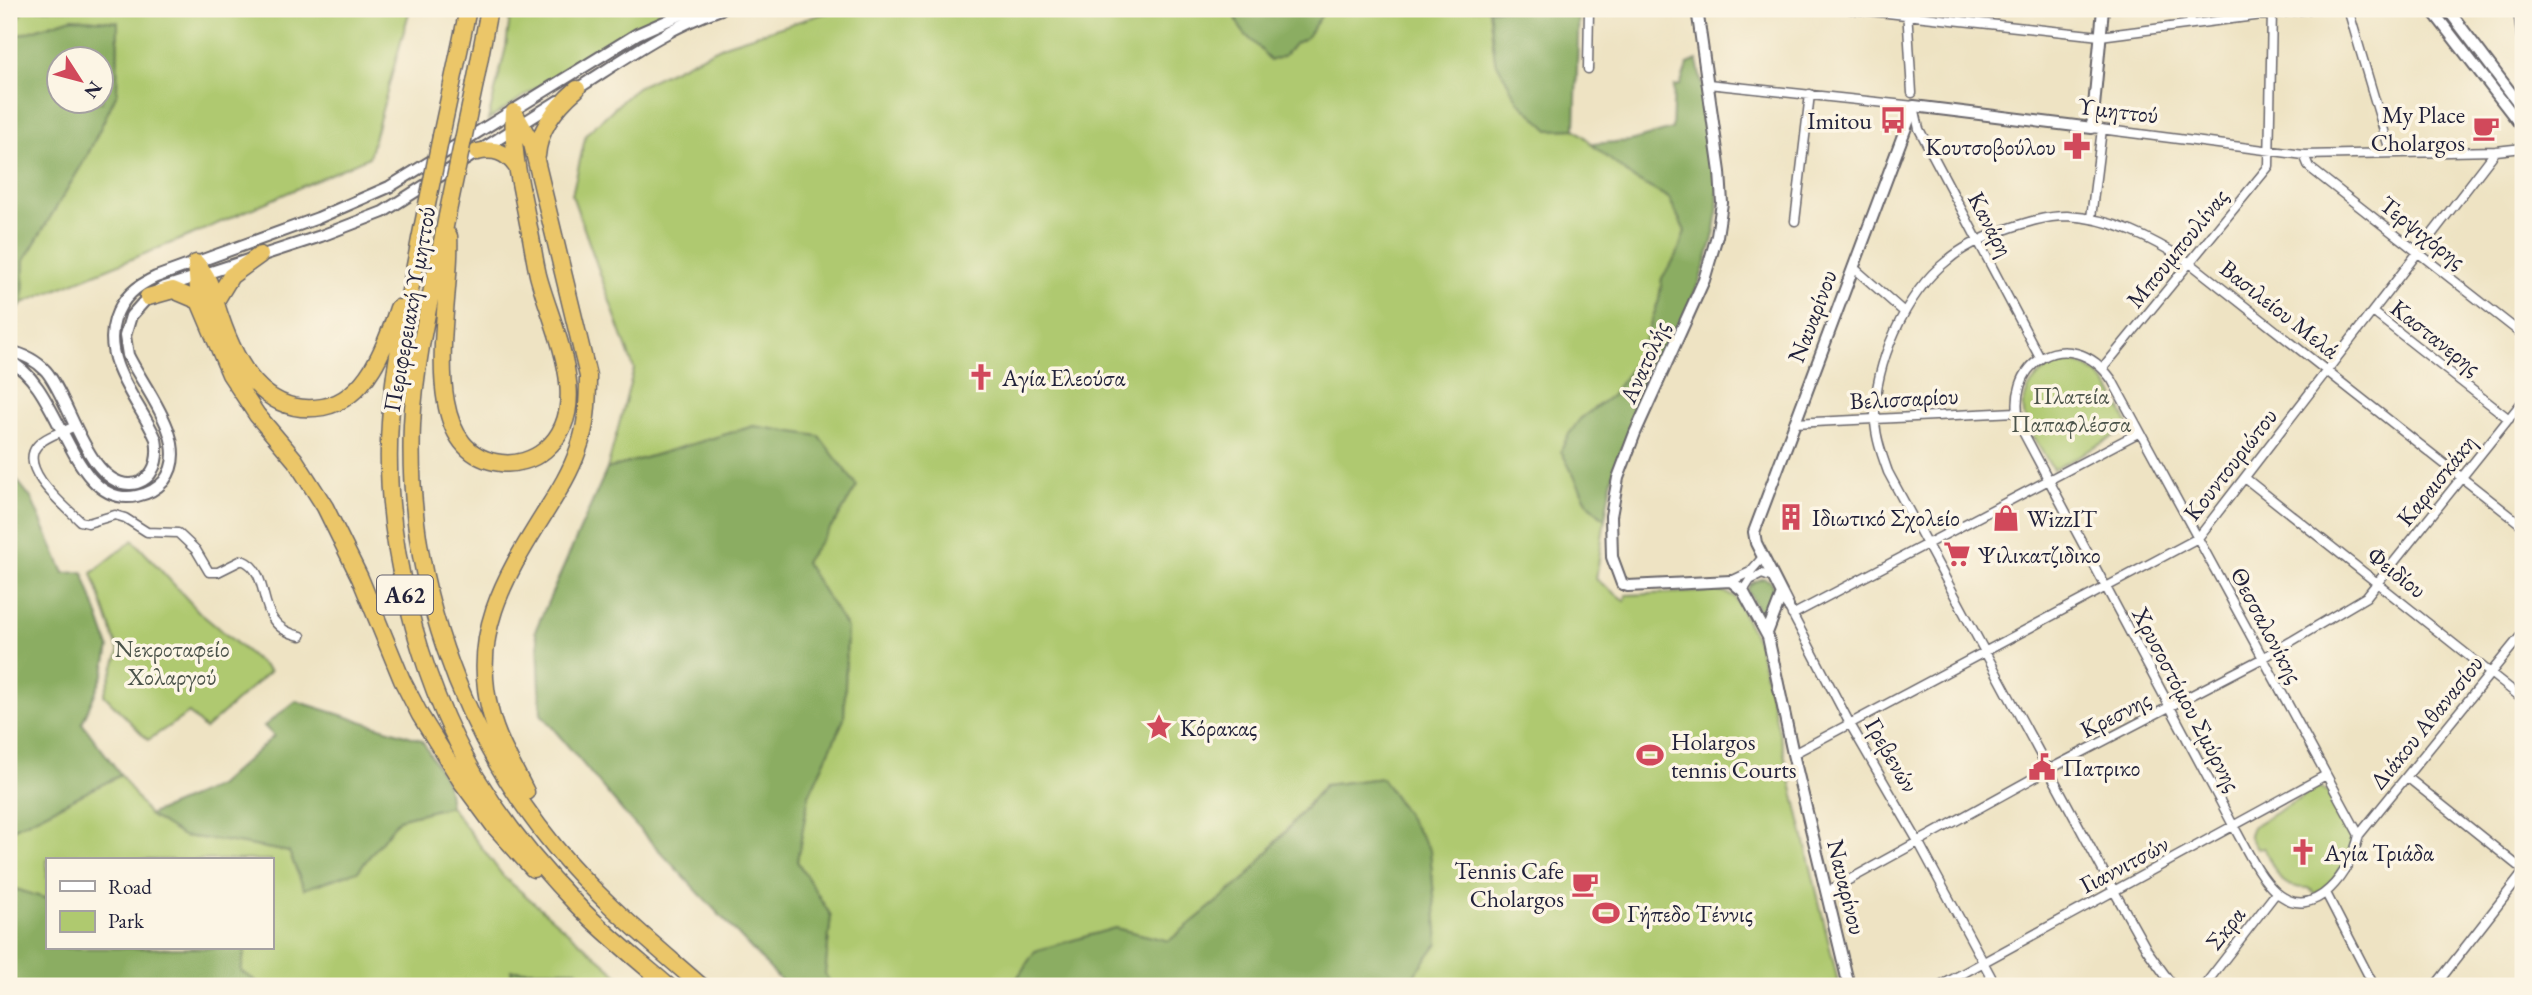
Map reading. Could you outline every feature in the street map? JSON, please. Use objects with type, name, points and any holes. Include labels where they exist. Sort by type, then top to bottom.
[{"type":"highway","name":"Περιφερειακή Υμηττού","points":[[468,9],[403,320],[390,422],[391,503],[401,580],[432,680],[477,777],[525,845],[578,906],[668,986]]},
{"type":"highway","name":"Περιφερειακή Υμηττού","points":[[489,9],[424,332],[412,423],[414,496],[423,562],[439,630],[465,700],[481,736],[501,770],[555,847],[589,884],[701,986]]},
{"type":"highway","points":[[537,162],[540,140],[546,126],[565,100],[577,89]]},
{"type":"highway","points":[[516,122],[532,144],[537,162],[583,348],[588,376],[588,400],[579,449],[569,473],[516,559],[494,607],[487,629],[484,673],[491,716],[500,739],[555,847]]},
{"type":"highway","points":[[447,216],[451,256],[442,369],[451,424],[458,438],[469,450],[481,457],[499,463],[528,460],[551,446],[559,434],[567,415],[569,392],[565,363],[537,273],[516,166],[516,122]]},
{"type":"highway","points":[[477,152],[495,150],[503,153],[516,166]]},
{"type":"highway","points":[[199,271],[217,299],[219,312],[234,351],[252,379],[265,393],[282,404],[296,408],[328,406],[356,389],[377,361],[393,323],[406,275],[420,239]]},
{"type":"highway","points":[[217,299],[231,276],[260,255]]},
{"type":"highway","points":[[199,271],[199,301],[230,374],[242,395],[295,460],[325,507],[360,578],[402,680],[420,715],[461,781],[495,827],[524,860],[558,892],[578,906]]},
{"type":"highway","points":[[148,297],[173,290],[199,301]]},
{"type":"street","points":[[9,351],[29,358],[45,370],[90,454],[108,477],[118,483],[135,484],[150,474],[157,457],[156,439],[115,361],[112,349],[113,326],[124,300],[141,284],[260,255],[321,236],[383,212],[477,152],[637,34],[694,9]]},
{"type":"street","points":[[9,361],[26,372],[37,384],[89,478],[108,493],[132,497],[154,490],[163,482],[174,459],[171,437],[135,370],[125,342],[131,316],[148,297],[199,271],[364,200],[577,89],[639,48],[721,9]]},
{"type":"street","points":[[1588,69],[1589,9]]},
{"type":"street","name":"Ανατολής","points":[[1697,9],[1721,183],[1722,203],[1717,236],[1704,280],[1635,433],[1618,478],[1611,516],[1612,557],[1618,578],[1622,584],[1628,586],[1731,581]]},
{"type":"street","points":[[1850,9],[1907,12],[2100,36],[2272,11],[2309,9]]},
{"type":"street","points":[[2091,218],[2103,9]]},
{"type":"street","points":[[2190,24],[2192,9]]},
{"type":"street","points":[[2348,9],[2390,152]]},
{"type":"street","points":[[2431,9],[2523,128]]},
{"type":"street","points":[[2442,9],[2452,15],[2523,109]]},
{"type":"street","points":[[2518,9],[2523,53]]},
{"type":"street","points":[[2272,11],[2272,150]]},
{"type":"street","points":[[1907,12],[1912,93]]},
{"type":"street","name":"Υμηττού","points":[[1708,84],[1914,106],[2304,155],[2496,151],[2523,148]]},
{"type":"street","points":[[1795,222],[1810,94]]},
{"type":"street","name":"Ναυαρίνου","points":[[1756,542],[1754,532],[1914,106]]},
{"type":"street","name":"Κανάρη","points":[[1914,106],[1919,129],[2040,358]]},
{"type":"street","name":"Μπουμπουλίνας","points":[[2103,368],[2270,166],[2272,150]]},
{"type":"street","name":"Κουντουριώτου","points":[[1793,754],[2198,538],[2496,151]]},
{"type":"street","name":"Τερψιχόρης","points":[[2304,155],[2309,167],[2523,335]]},
{"type":"street","name":"Βασιλείου Μελά","points":[[2173,986],[2147,950],[2114,891],[1888,472],[1878,442],[1875,419],[1878,383],[1886,354],[1904,312],[1925,282],[1948,260],[1978,241],[2033,220],[2063,216],[2091,218],[2136,233],[2190,263],[2523,526]]},
{"type":"street","points":[[1853,267],[1904,312]]},
{"type":"street","name":"Καστανερης","points":[[2373,312],[2509,419]]},
{"type":"street","points":[[1790,610],[1926,544],[2140,432],[2103,368],[2095,361],[2070,352],[2056,352],[2040,358],[2031,366],[2021,381],[2016,412]]},
{"type":"street","name":"Καραισκάκη","points":[[2379,582],[2523,401]]},
{"type":"street","name":"Βελισσαρίου","points":[[1794,423],[2016,412]]},
{"type":"street","name":"Χρυσοστόμου Σμύρνης","points":[[2016,412],[2022,430],[2234,827],[2266,881],[2276,892]]},
{"type":"street","points":[[76,426],[35,447],[32,457],[39,479],[80,521],[88,523],[115,514],[147,532],[178,533],[196,550],[209,572],[218,572],[242,560],[249,563],[256,571],[272,619],[289,634],[300,636]]},
{"type":"street","name":"Θεσσαλονίκης","points":[[2140,432],[2359,835]]},
{"type":"street","name":"Φειδίου","points":[[2245,478],[2523,699]]},
{"type":"street","name":"Γρεβενών","points":[[1756,542],[1850,724],[1919,843],[1996,986]]},
{"type":"street","points":[[1731,581],[1750,572],[1763,557]]},
{"type":"street","points":[[1743,591],[1749,580],[1762,574],[1773,578]]},
{"type":"street","name":"Ναυαρίνου","points":[[1731,581],[1743,591],[1767,633],[1849,986]]},
{"type":"street","name":"Κρεσνης","points":[[1826,892],[2048,770],[2263,658],[2366,597],[2379,582]]},
{"type":"street","points":[[1767,633],[1782,594]]},
{"type":"street","name":"Διάκου Αθανασίου","points":[[2359,835],[2523,633]]},
{"type":"street","name":"Γιαννιτσών","points":[[1940,986],[2326,775]]},
{"type":"street","points":[[2407,777],[2523,871],[2435,986]]},
{"type":"street","points":[[2276,892],[2298,901],[2309,901],[2326,893],[2347,867],[2359,835]]},
{"type":"street","name":"Σκρα","points":[[2204,986],[2276,892]]},
{"type":"street","points":[[2326,893],[2374,986]]},
{"type":"green space","points":[[9,9],[23,9],[10,38],[72,18],[118,22],[116,95],[116,46],[46,46],[46,116],[106,116],[87,156],[24,261],[23,303],[9,318]]},
{"type":"green space","points":[[23,9],[410,9],[369,157],[196,233],[23,303],[24,261],[87,156],[106,116],[116,116],[118,22],[72,18],[9,38]]},
{"type":"green space","points":[[511,9],[679,9],[609,40],[488,120],[506,47]]},
{"type":"green space","points":[[838,9],[1489,9],[1495,59],[1549,130],[1575,129],[1634,179],[1669,198],[1685,231],[1677,255],[1662,278],[1659,300],[1630,370],[1611,396],[1580,419],[1581,490],[1589,505],[1605,519],[1596,579],[1625,601],[1626,595],[1721,591],[1734,596],[1758,643],[1839,986],[1406,986],[1438,943],[1430,850],[1382,778],[1324,785],[1246,878],[1169,941],[1115,928],[1035,951],[1012,986],[832,986],[825,974],[831,916],[797,861],[809,795],[844,719],[847,628],[804,562],[837,519],[754,426],[607,469],[634,369],[572,195],[586,134],[637,87],[727,44]]},
{"type":"green space","points":[[1235,9],[1326,9],[1306,38],[1294,44],[1284,56],[1270,61],[1243,32]]},
{"type":"green space","points":[[1489,9],[1579,9],[1575,129],[1549,130],[1518,101],[1495,60]]},
{"type":"green space","points":[[1697,60],[1716,168],[1718,190],[1715,230],[1695,292],[1625,441],[1612,478],[1605,519],[1589,505],[1561,451],[1580,419],[1611,396],[1630,370],[1659,300],[1662,278],[1677,255],[1685,231],[1669,198],[1634,179],[1591,144],[1630,141],[1672,129],[1674,86],[1680,85],[1688,64]]},
{"type":"green space","name":"Πλατεία Παπαφλέσσα","points":[[2068,361],[2092,370],[2101,377],[2114,395],[2130,428],[2053,470],[2026,421],[2024,401],[2040,374],[2058,363]]},
{"type":"green space","points":[[754,426],[819,436],[857,486],[837,519],[805,562],[847,628],[844,719],[809,795],[797,861],[831,916],[825,974],[832,986],[786,986],[625,814],[541,714],[538,641],[535,631],[607,469]]},
{"type":"green space","points":[[9,470],[31,498],[64,573],[83,572],[109,647],[104,673],[82,723],[121,775],[9,831]]},
{"type":"green space","name":"Νεκροταφείο Χολαργού","points":[[133,540],[200,613],[270,671],[205,729],[189,713],[148,740],[104,695],[119,652],[92,573]]},
{"type":"green space","points":[[1763,578],[1771,581],[1777,596],[1765,622],[1747,590],[1750,584]]},
{"type":"green space","points":[[296,701],[422,740],[447,783],[450,806],[399,819],[358,871],[304,889],[289,852],[183,836],[149,815],[218,786],[274,736],[264,726]]},
{"type":"green space","points":[[121,775],[149,815],[183,836],[290,852],[358,871],[399,819],[450,806],[504,877],[631,986],[606,986],[575,970],[512,970],[514,986],[263,986],[241,971],[245,950],[273,950],[273,858],[46,858],[46,899],[9,887],[9,831]]},
{"type":"green space","points":[[1382,778],[1430,850],[1438,943],[1406,986],[1012,986],[1035,951],[1115,928],[1169,941],[1246,878],[1325,785]]},
{"type":"green space","points":[[2319,787],[2327,791],[2354,836],[2351,853],[2342,869],[2315,894],[2309,888],[2291,886],[2280,878],[2264,848],[2257,849],[2249,835],[2252,827]]},
{"type":"green space","points":[[9,887],[46,899],[46,950],[245,950],[241,971],[263,986],[9,986]]},
{"type":"green space","points":[[511,970],[575,970],[606,986],[514,986]]},
{"type":"place","name":"Imitou","points":[[1893,120]]},
{"type":"place","name":"My Place Cholargos","points":[[2486,128]]},
{"type":"place","name":"Κουτσοβούλου","points":[[2077,146]]},
{"type":"place","name":"Αγία Ελεούσα","points":[[981,377]]},
{"type":"place","name":"Ιδιωτικό Σχολείο","points":[[1791,517]]},
{"type":"place","name":"WizzIT","points":[[2006,518]]},
{"type":"place","name":"Ψιλικατζιδικο","points":[[1957,554]]},
{"type":"place","name":"Κόρακας","points":[[1159,727]]},
{"type":"place","name":"Holargos tennis Courts","points":[[1650,755]]},
{"type":"place","name":"Πατρικο","points":[[2042,767]]},
{"type":"place","name":"Αγία Τριάδα","points":[[2303,852]]},
{"type":"place","name":"Tennis Cafe Cholargos","points":[[1585,884]]},
{"type":"place","name":"Γήπεδο Τέννις","points":[[1606,913]]}]
